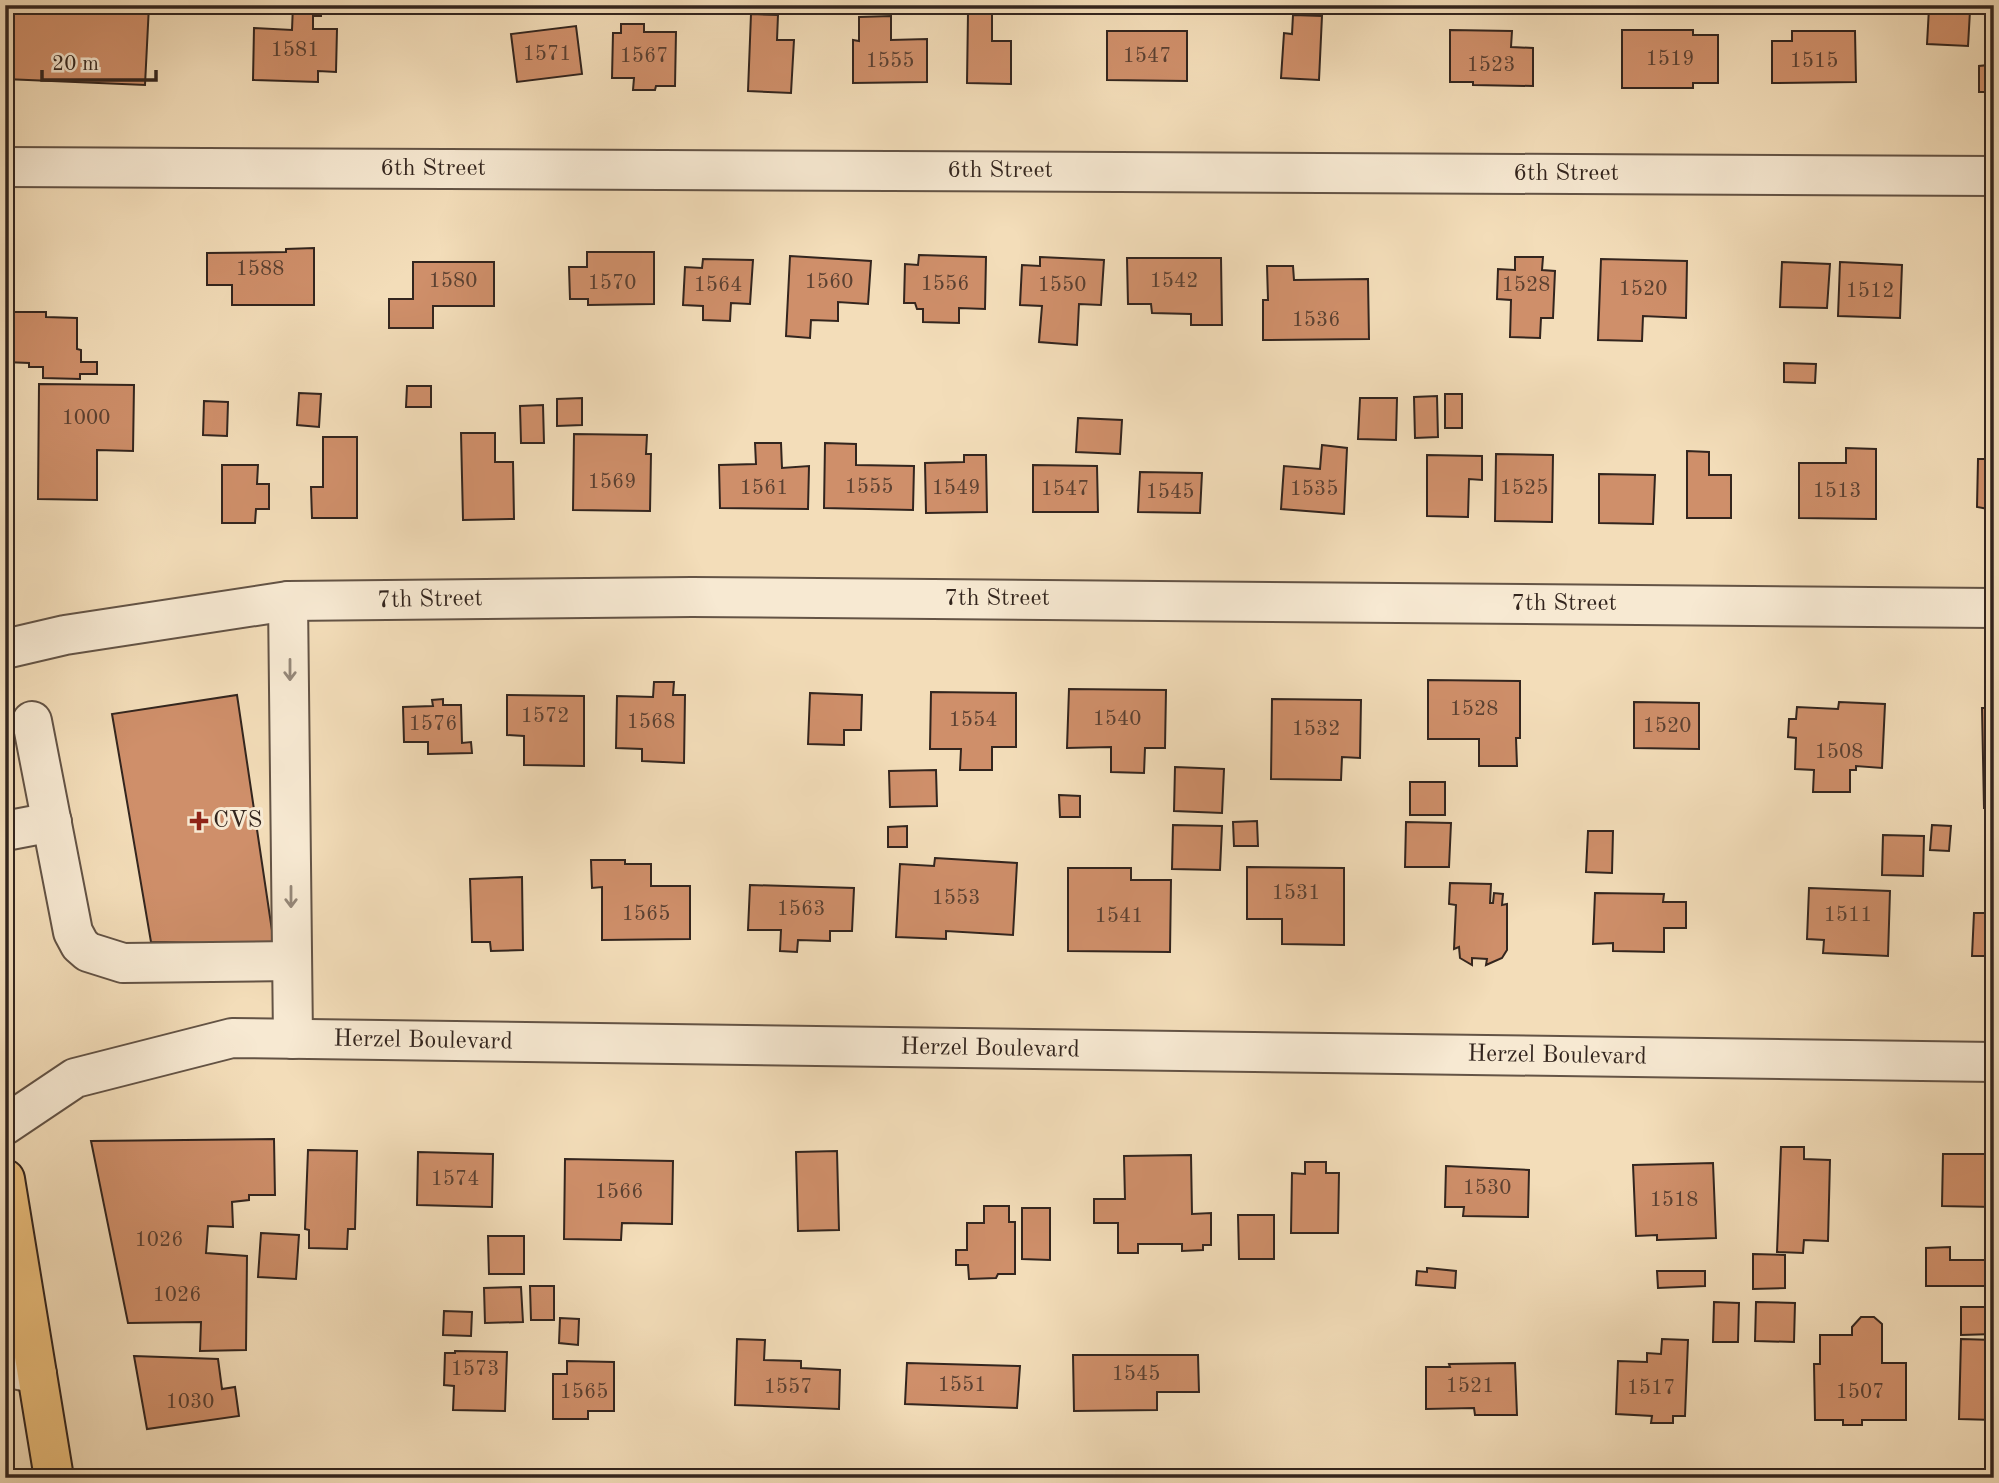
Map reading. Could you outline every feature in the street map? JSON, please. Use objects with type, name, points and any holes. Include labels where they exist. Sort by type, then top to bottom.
[{"type":"main road","points":[[5,1179],[21,1371],[54,1478]]},
{"type":"street","name":"6th Street","points":[[5,167],[1994,176]]},
{"type":"street","name":"7th Street","points":[[5,649],[65,635],[288,601],[706,597],[1994,608]]},
{"type":"street","points":[[288,601],[293,1039]]},
{"type":"street","points":[[32,721],[73,932],[80,945],[88,951],[123,963],[291,961]]},
{"type":"street","points":[[5,831],[52,822]]},
{"type":"street","name":"Herzel Boulevard","points":[[5,1125],[75,1078],[232,1038],[1994,1062]]},
{"type":"building","points":[[5,5],[149,5],[145,85],[5,79]]},
{"type":"building","points":[[293,5],[321,5],[321,16],[313,16],[313,29],[337,29],[336,72],[318,71],[318,82],[253,80],[254,28],[292,30]]},
{"type":"building","points":[[682,5],[712,5],[712,13],[682,12]]},
{"type":"building","points":[[1929,8],[1970,11],[1968,46],[1927,44]]},
{"type":"building","points":[[968,13],[992,13],[992,41],[1011,41],[1011,84],[967,83]]},
{"type":"building","points":[[751,14],[778,15],[777,40],[794,40],[791,93],[748,91]]},
{"type":"building","points":[[1293,15],[1322,16],[1319,80],[1281,78],[1284,33],[1292,34]]},
{"type":"building","points":[[891,16],[891,40],[927,39],[927,82],[853,83],[853,40],[859,41],[859,17]]},
{"type":"building","points":[[621,24],[644,24],[644,32],[676,32],[675,86],[633,90],[634,78],[612,78],[613,33],[621,33]]},
{"type":"building","points":[[576,26],[582,74],[517,82],[511,34]]},
{"type":"building","points":[[1450,30],[1512,31],[1511,47],[1533,48],[1533,86],[1450,82]]},
{"type":"building","points":[[1622,30],[1693,30],[1693,35],[1718,35],[1718,83],[1693,83],[1693,88],[1622,88]]},
{"type":"building","points":[[1107,31],[1187,31],[1187,81],[1107,80]]},
{"type":"building","points":[[1792,31],[1855,31],[1856,82],[1772,83],[1772,41],[1792,41]]},
{"type":"building","points":[[1988,44],[1994,44],[1994,92],[1979,92],[1979,66],[1988,65]]},
{"type":"building","points":[[314,248],[314,305],[232,305],[232,285],[207,285],[207,253],[286,252],[286,249]]},
{"type":"building","points":[[587,252],[654,252],[654,304],[588,305],[588,299],[570,299],[569,267],[587,267]]},
{"type":"building","points":[[919,255],[986,257],[985,309],[959,308],[959,323],[923,322],[923,309],[917,309],[915,303],[904,303],[905,264],[918,265]]},
{"type":"building","points":[[790,256],[871,261],[868,304],[838,302],[838,321],[811,320],[810,338],[786,336]]},
{"type":"building","points":[[1040,257],[1104,260],[1101,305],[1079,304],[1077,345],[1039,342],[1042,306],[1020,305],[1022,265],[1040,266]]},
{"type":"building","points":[[1515,257],[1543,257],[1542,270],[1555,271],[1553,318],[1541,318],[1540,338],[1510,337],[1511,300],[1497,299],[1498,269],[1515,270]]},
{"type":"building","points":[[1127,258],[1221,258],[1222,325],[1191,325],[1191,314],[1152,313],[1151,304],[1128,304]]},
{"type":"building","points":[[703,259],[753,260],[750,304],[731,303],[730,321],[703,320],[703,306],[683,305],[685,267],[702,268]]},
{"type":"building","points":[[1601,259],[1687,261],[1686,318],[1643,316],[1642,341],[1598,340]]},
{"type":"building","points":[[413,262],[494,262],[494,306],[433,306],[433,328],[389,328],[389,299],[413,299]]},
{"type":"building","points":[[1782,262],[1830,264],[1827,308],[1780,307]]},
{"type":"building","points":[[1840,262],[1902,265],[1900,318],[1838,316]]},
{"type":"building","points":[[1267,266],[1293,266],[1294,280],[1368,279],[1369,339],[1263,340],[1263,300],[1268,300]]},
{"type":"building","points":[[5,312],[46,312],[46,317],[77,318],[77,349],[81,350],[81,362],[97,362],[97,374],[80,374],[80,379],[43,378],[43,367],[29,367],[29,363],[5,362]]},
{"type":"building","points":[[1784,363],[1816,364],[1815,383],[1784,382]]},
{"type":"building","points":[[39,384],[134,385],[133,451],[97,450],[97,500],[38,499]]},
{"type":"building","points":[[407,386],[431,386],[431,407],[406,407]]},
{"type":"building","points":[[299,393],[321,394],[319,427],[297,425]]},
{"type":"building","points":[[1445,394],[1462,394],[1462,428],[1445,428]]},
{"type":"building","points":[[1437,396],[1438,437],[1415,438],[1414,397]]},
{"type":"building","points":[[582,398],[582,425],[557,426],[557,399]]},
{"type":"building","points":[[1360,398],[1397,398],[1396,440],[1358,439]]},
{"type":"building","points":[[204,401],[228,402],[227,436],[203,435]]},
{"type":"building","points":[[1985,403],[1994,403],[1994,417],[1985,417]]},
{"type":"building","points":[[543,405],[544,443],[521,443],[520,406]]},
{"type":"building","points":[[1078,418],[1122,420],[1120,454],[1076,452]]},
{"type":"building","points":[[461,433],[495,433],[495,462],[513,462],[514,519],[463,520]]},
{"type":"building","points":[[574,434],[647,435],[646,454],[651,454],[650,511],[573,510]]},
{"type":"building","points":[[323,437],[357,437],[357,518],[312,518],[311,487],[323,487]]},
{"type":"building","points":[[755,443],[781,443],[782,468],[809,466],[808,509],[720,508],[719,465],[756,464]]},
{"type":"building","points":[[825,443],[856,444],[856,465],[914,466],[913,510],[824,508]]},
{"type":"building","points":[[1322,445],[1347,448],[1344,514],[1281,509],[1284,466],[1320,469]]},
{"type":"building","points":[[1846,448],[1876,449],[1876,519],[1799,518],[1799,463],[1846,463]]},
{"type":"building","points":[[1687,451],[1709,452],[1709,475],[1731,475],[1731,518],[1687,518]]},
{"type":"building","points":[[1496,454],[1553,455],[1552,522],[1495,521]]},
{"type":"building","points":[[964,455],[986,455],[987,512],[926,513],[925,463],[964,462]]},
{"type":"building","points":[[1427,455],[1482,456],[1482,480],[1469,479],[1468,517],[1427,516]]},
{"type":"building","points":[[1978,459],[1994,459],[1994,510],[1977,507]]},
{"type":"building","points":[[222,465],[258,465],[257,484],[269,484],[269,509],[256,509],[255,523],[222,523]]},
{"type":"building","points":[[1033,465],[1097,466],[1098,512],[1033,512]]},
{"type":"building","points":[[1140,472],[1202,473],[1200,513],[1138,512]]},
{"type":"building","points":[[1599,474],[1655,475],[1653,524],[1599,523]]},
{"type":"building","points":[[1428,680],[1520,681],[1517,766],[1479,766],[1479,739],[1428,739]]},
{"type":"building","points":[[654,682],[674,682],[673,695],[685,695],[684,763],[642,761],[642,749],[616,748],[617,696],[653,697]]},
{"type":"building","points":[[1069,689],[1166,690],[1165,748],[1145,748],[1144,773],[1111,772],[1111,747],[1067,748]]},
{"type":"building","points":[[931,692],[1016,693],[1016,747],[992,747],[992,770],[960,770],[961,749],[930,749]]},
{"type":"building","points":[[810,693],[862,695],[861,730],[844,730],[844,745],[808,744]]},
{"type":"building","points":[[237,695],[274,944],[151,942],[112,714]]},
{"type":"building","points":[[507,695],[584,696],[584,766],[524,765],[524,736],[507,735]]},
{"type":"building","points":[[443,699],[443,705],[461,705],[462,743],[471,742],[472,753],[428,754],[428,742],[404,742],[403,707],[433,706],[432,700]]},
{"type":"building","points":[[1272,699],[1361,700],[1360,758],[1342,757],[1341,780],[1271,779]]},
{"type":"building","points":[[1634,702],[1699,703],[1699,749],[1634,748]]},
{"type":"building","points":[[1839,702],[1885,704],[1882,768],[1856,766],[1856,770],[1850,770],[1850,792],[1813,792],[1814,770],[1795,769],[1796,738],[1788,737],[1789,719],[1796,719],[1797,707],[1838,709]]},
{"type":"building","points":[[1982,708],[1994,708],[1994,809],[1984,808]]},
{"type":"building","points":[[1175,767],[1224,769],[1222,813],[1174,811]]},
{"type":"building","points":[[936,770],[937,806],[890,807],[889,771]]},
{"type":"building","points":[[1410,782],[1445,782],[1445,815],[1410,815]]},
{"type":"building","points":[[1059,795],[1080,796],[1080,817],[1060,817]]},
{"type":"building","points":[[1257,821],[1258,846],[1234,846],[1233,822]]},
{"type":"building","points":[[1406,822],[1451,823],[1449,867],[1405,867]]},
{"type":"building","points":[[1173,825],[1222,826],[1220,870],[1172,869]]},
{"type":"building","points":[[1932,825],[1951,826],[1949,851],[1930,850]]},
{"type":"building","points":[[907,826],[907,847],[888,847],[888,827]]},
{"type":"building","points":[[1588,831],[1613,831],[1612,873],[1586,872]]},
{"type":"building","points":[[1883,835],[1924,836],[1923,876],[1882,875]]},
{"type":"building","points":[[935,858],[1017,863],[1013,935],[946,931],[946,939],[896,937],[900,864],[934,866]]},
{"type":"building","points":[[591,860],[625,860],[625,864],[651,864],[651,886],[690,886],[690,939],[602,940],[602,887],[592,888]]},
{"type":"building","points":[[1247,867],[1344,868],[1344,945],[1282,944],[1282,919],[1247,919]]},
{"type":"building","points":[[1068,868],[1131,868],[1131,880],[1171,880],[1170,952],[1068,951]]},
{"type":"building","points":[[522,877],[523,950],[491,951],[490,942],[472,942],[470,879]]},
{"type":"building","points":[[1450,883],[1491,884],[1490,903],[1493,903],[1494,893],[1503,894],[1502,905],[1507,904],[1507,950],[1502,958],[1486,965],[1487,959],[1472,958],[1472,965],[1460,958],[1459,947],[1454,949],[1456,905],[1449,904]]},
{"type":"building","points":[[750,885],[854,888],[852,931],[830,931],[830,941],[798,940],[797,952],[780,951],[781,930],[748,930]]},
{"type":"building","points":[[1809,888],[1890,891],[1888,956],[1823,953],[1824,940],[1807,939]]},
{"type":"building","points":[[1595,893],[1664,894],[1663,902],[1686,902],[1686,928],[1664,928],[1664,952],[1613,951],[1613,943],[1593,944]]},
{"type":"building","points":[[1993,909],[1994,956],[1972,956],[1974,913],[1993,913]]},
{"type":"building","points":[[274,1139],[275,1195],[249,1195],[249,1200],[232,1202],[233,1227],[208,1226],[206,1253],[247,1256],[246,1350],[200,1351],[201,1322],[128,1323],[91,1141]]},
{"type":"building","points":[[1781,1147],[1804,1147],[1804,1159],[1830,1160],[1828,1241],[1804,1240],[1803,1253],[1777,1252]]},
{"type":"building","points":[[308,1150],[357,1151],[355,1229],[348,1229],[347,1249],[309,1248],[309,1230],[305,1229]]},
{"type":"building","points":[[837,1151],[839,1230],[798,1231],[796,1152]]},
{"type":"building","points":[[418,1152],[493,1154],[492,1207],[417,1205]]},
{"type":"building","points":[[1943,1154],[1994,1154],[1993,1207],[1942,1206]]},
{"type":"building","points":[[1191,1155],[1192,1214],[1211,1213],[1211,1245],[1203,1245],[1203,1250],[1182,1251],[1182,1244],[1138,1244],[1138,1253],[1118,1253],[1118,1223],[1094,1223],[1094,1199],[1125,1199],[1124,1156]]},
{"type":"building","points":[[565,1159],[673,1161],[672,1224],[622,1223],[621,1240],[564,1239]]},
{"type":"building","points":[[1305,1162],[1326,1162],[1326,1173],[1339,1173],[1338,1233],[1291,1233],[1292,1173],[1305,1174]]},
{"type":"building","points":[[1713,1163],[1716,1238],[1657,1240],[1657,1235],[1636,1236],[1633,1165]]},
{"type":"building","points":[[1446,1166],[1529,1170],[1528,1217],[1463,1216],[1464,1207],[1445,1207]]},
{"type":"building","points":[[984,1206],[1009,1206],[1009,1222],[1015,1222],[1015,1274],[969,1279],[968,1265],[956,1265],[956,1250],[967,1250],[967,1223],[984,1223]]},
{"type":"building","points":[[1022,1208],[1050,1208],[1050,1260],[1022,1259]]},
{"type":"building","points":[[1238,1215],[1274,1215],[1274,1259],[1239,1259]]},
{"type":"building","points":[[261,1233],[299,1235],[296,1279],[258,1277]]},
{"type":"building","points":[[488,1236],[524,1236],[524,1274],[489,1274]]},
{"type":"building","points":[[1950,1247],[1950,1260],[1994,1260],[1994,1286],[1926,1286],[1926,1248]]},
{"type":"building","points":[[1753,1254],[1785,1255],[1785,1288],[1753,1289]]},
{"type":"building","points":[[1427,1268],[1456,1271],[1455,1288],[1416,1285],[1417,1271],[1427,1272]]},
{"type":"building","points":[[1657,1271],[1705,1271],[1705,1286],[1658,1288]]},
{"type":"building","points":[[530,1286],[554,1286],[554,1320],[531,1320]]},
{"type":"building","points":[[521,1287],[523,1322],[485,1323],[484,1288]]},
{"type":"building","points":[[1714,1302],[1739,1303],[1738,1342],[1713,1342]]},
{"type":"building","points":[[1756,1302],[1795,1303],[1794,1342],[1755,1341]]},
{"type":"building","points":[[1961,1307],[1994,1307],[1994,1334],[1961,1335]]},
{"type":"building","points":[[444,1311],[472,1312],[471,1336],[443,1335]]},
{"type":"building","points":[[1861,1317],[1874,1317],[1882,1324],[1882,1363],[1906,1363],[1906,1420],[1862,1420],[1862,1425],[1843,1425],[1843,1420],[1815,1420],[1814,1364],[1820,1364],[1820,1335],[1852,1335],[1852,1327]]},
{"type":"building","points":[[560,1318],[579,1319],[578,1345],[559,1343]]},
{"type":"building","points":[[737,1339],[765,1340],[764,1360],[801,1361],[801,1368],[840,1370],[839,1409],[735,1405]]},
{"type":"building","points":[[1662,1339],[1688,1340],[1685,1416],[1673,1416],[1673,1423],[1651,1423],[1652,1416],[1616,1414],[1618,1361],[1647,1362],[1647,1353],[1661,1354]]},
{"type":"building","points":[[1961,1339],[1994,1340],[1994,1420],[1959,1419]]},
{"type":"building","points":[[507,1352],[505,1411],[453,1410],[454,1386],[444,1385],[445,1353]]},
{"type":"building","points":[[1073,1355],[1198,1355],[1199,1392],[1157,1392],[1157,1410],[1074,1411]]},
{"type":"building","points":[[134,1356],[218,1359],[222,1389],[235,1387],[239,1416],[147,1429]]},
{"type":"building","points":[[567,1361],[614,1362],[614,1411],[588,1411],[588,1419],[553,1419],[553,1374],[567,1374]]},
{"type":"building","points":[[907,1363],[1020,1366],[1017,1408],[905,1404]]},
{"type":"building","points":[[1515,1363],[1517,1415],[1475,1415],[1474,1408],[1426,1409],[1426,1367]]},
{"type":"place","name":"CVS","points":[[199,821]]}]
